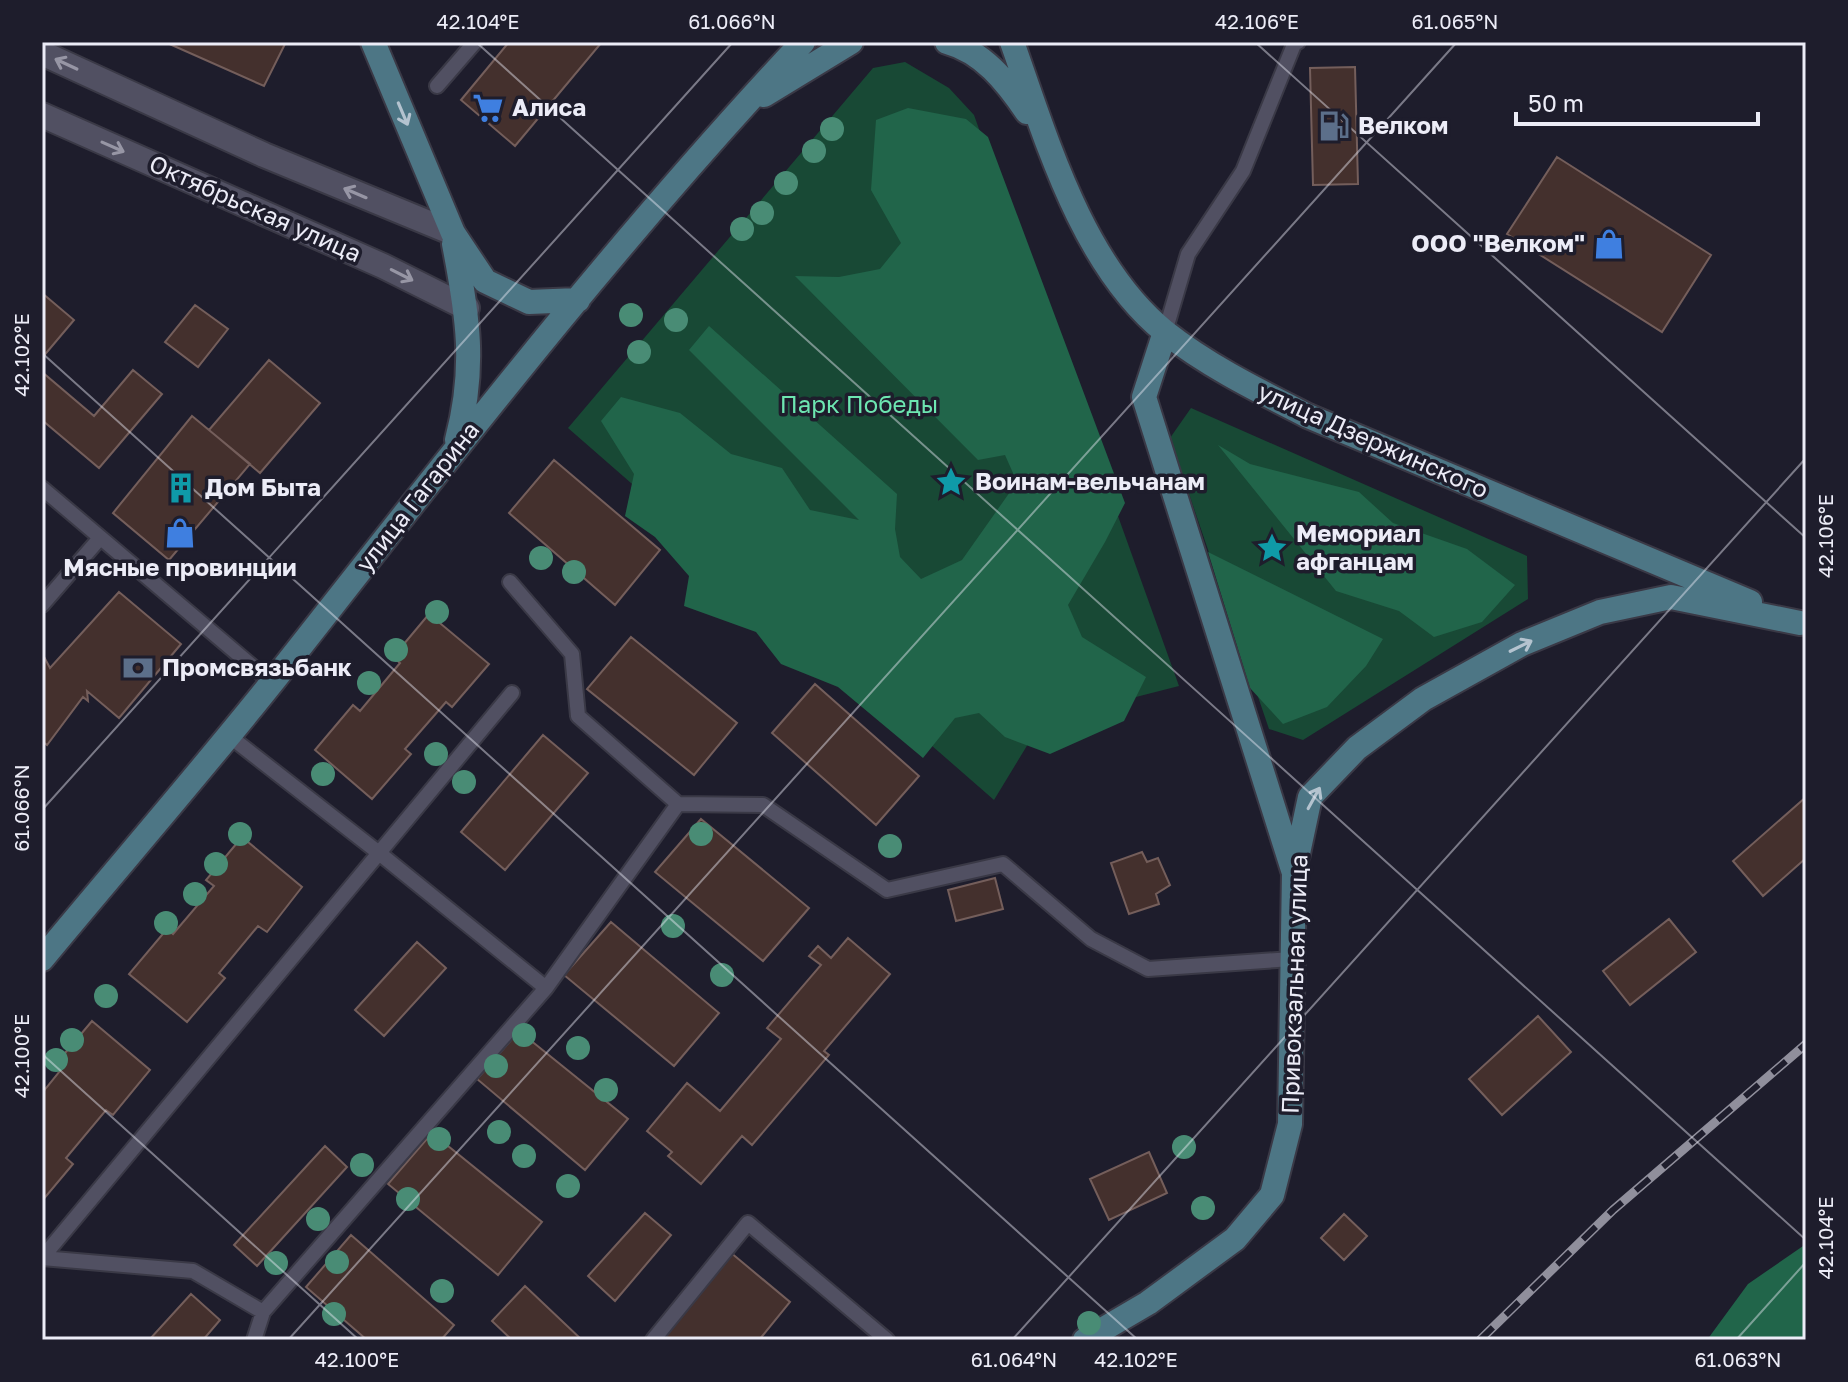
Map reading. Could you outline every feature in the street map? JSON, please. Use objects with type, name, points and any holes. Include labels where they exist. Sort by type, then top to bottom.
[{"type":"main road","points":[[373,42],[453,233],[485,281],[529,302],[578,300]]},
{"type":"main road","name":"улица Гагарина","points":[[42,959],[272,683],[454,449],[738,111],[803,42]]},
{"type":"main road","points":[[738,111],[851,42]]},
{"type":"main road","points":[[947,42],[963,46],[1003,77],[1047,141]]},
{"type":"main road","name":"улица Дзержинского","points":[[1012,42],[1047,141],[1091,240],[1137,304],[1165,332],[1237,380],[1308,416],[1804,620]]},
{"type":"main road","points":[[453,233],[467,308],[469,362],[467,403],[454,449]]},
{"type":"main road","points":[[1165,332],[1144,397],[1294,872]]},
{"type":"main road","name":"Привокзальная улица","points":[[1085,1340],[1148,1303],[1235,1239],[1272,1195],[1290,1124],[1294,872],[1310,797],[1357,748],[1423,699],[1522,644],[1600,612],[1671,597],[1804,620]]},
{"type":"street","points":[[42,53],[264,155],[453,233]]},
{"type":"street","name":"Октябрьская улица","points":[[42,115],[383,266],[467,308]]},
{"type":"lane","points":[[437,86],[475,42]]},
{"type":"lane","points":[[1165,332],[1188,254],[1243,171],[1296,42]]},
{"type":"lane","points":[[42,488],[272,683]]},
{"type":"lane","points":[[42,605],[100,538]]},
{"type":"lane","points":[[510,582],[572,654],[578,716],[678,804],[763,805],[887,890],[1003,864],[1091,939],[1148,969],[1292,959]]},
{"type":"lane","points":[[42,1258],[148,1135],[512,693]]},
{"type":"lane","points":[[228,735],[546,988]]},
{"type":"lane","points":[[254,1340],[263,1312],[546,988],[678,804]]},
{"type":"lane","points":[[653,1340],[748,1223],[887,1340]]},
{"type":"lane","points":[[42,1258],[193,1271],[263,1312]]},
{"type":"green space","name":"Парк Победы","points":[[905,62],[949,88],[974,115],[1179,686],[1042,721],[994,800],[568,428],[873,68]]},
{"type":"green space","name":"Парк Победы","points":[[908,108],[966,119],[988,137],[1125,503],[1068,605],[1082,637],[1146,677],[1124,721],[1050,754],[1005,737],[979,713],[955,718],[923,758],[838,687],[781,664],[756,632],[684,606],[689,576],[655,537],[625,516],[634,474],[601,421],[621,397],[680,413],[731,454],[782,468],[810,510],[859,520],[689,350],[709,326],[897,494],[895,529],[900,557],[921,579],[962,560],[1017,482],[1005,455],[978,460],[795,276],[839,277],[880,269],[901,243],[871,190],[876,120]]},
{"type":"green space","points":[[1191,408],[1527,556],[1528,599],[1303,740],[1269,729],[1170,438]]},
{"type":"green space","points":[[1218,445],[1250,464],[1359,492],[1393,523],[1467,549],[1515,585],[1482,622],[1434,637],[1399,611],[1336,591]]},
{"type":"green space","points":[[1208,552],[1383,639],[1366,666],[1327,707],[1283,724],[1250,688]]},
{"type":"green space","points":[[1806,1244],[1806,1340],[1707,1340],[1748,1284]]},
{"type":"building","points":[[165,42],[286,42],[264,86]]},
{"type":"building","points":[[509,42],[602,42],[515,146],[461,100]]},
{"type":"building","name":"Велком","points":[[1355,67],[1358,184],[1313,185],[1310,68]]},
{"type":"building","name":"ООО \"Велком\"","points":[[1557,157],[1711,255],[1662,332],[1507,234]]},
{"type":"building","points":[[42,293],[74,320],[42,358]]},
{"type":"building","points":[[195,305],[228,329],[198,367],[165,342]]},
{"type":"building","points":[[269,360],[320,403],[260,473],[209,430]]},
{"type":"building","points":[[133,370],[162,394],[99,468],[42,420],[42,372],[94,416]]},
{"type":"building","name":"Дом Быта","points":[[192,416],[250,464],[169,560],[113,513]]},
{"type":"building","points":[[554,460],[660,550],[615,605],[509,513]]},
{"type":"building","points":[[119,592],[181,644],[119,718],[87,691],[88,701],[83,697],[47,745],[42,741],[42,653],[50,668]]},
{"type":"building","points":[[429,614],[489,664],[452,707],[446,702],[405,749],[411,754],[372,799],[315,750],[353,705],[360,711],[400,663],[393,657]]},
{"type":"building","points":[[631,637],[737,723],[694,775],[587,689]]},
{"type":"building","points":[[815,684],[919,776],[876,825],[772,733]]},
{"type":"building","points":[[543,735],[588,773],[505,870],[461,832]]},
{"type":"building","points":[[1806,797],[1806,858],[1763,896],[1733,861]]},
{"type":"building","points":[[701,819],[809,908],[763,961],[655,872]]},
{"type":"building","points":[[242,837],[302,887],[267,932],[258,926],[219,973],[225,978],[187,1022],[129,974],[167,929],[173,934],[214,886],[206,880]]},
{"type":"building","points":[[1142,852],[1147,862],[1158,858],[1170,885],[1156,894],[1159,904],[1129,914],[1111,863]]},
{"type":"building","points":[[995,878],[1003,909],[956,921],[948,890]]},
{"type":"building","points":[[1669,919],[1696,952],[1630,1005],[1603,971]]},
{"type":"building","points":[[611,922],[719,1013],[674,1066],[564,975]]},
{"type":"building","points":[[848,938],[890,974],[824,1051],[829,1055],[752,1145],[742,1136],[701,1184],[668,1156],[672,1152],[647,1131],[687,1083],[720,1111],[781,1039],[767,1028],[821,965],[809,956],[818,946],[831,958]]},
{"type":"building","points":[[417,942],[446,968],[384,1036],[355,1010]]},
{"type":"building","points":[[1538,1016],[1571,1052],[1502,1115],[1469,1079]]},
{"type":"building","points":[[92,1021],[150,1070],[113,1115],[106,1110],[66,1158],[73,1164],[42,1201],[42,1093],[60,1071],[54,1066]]},
{"type":"building","points":[[519,1031],[628,1119],[585,1170],[477,1079]]},
{"type":"building","points":[[432,1133],[542,1222],[498,1275],[388,1184]]},
{"type":"building","points":[[325,1146],[347,1167],[257,1266],[234,1245]]},
{"type":"building","points":[[1149,1152],[1167,1193],[1109,1220],[1090,1179]]},
{"type":"building","points":[[645,1213],[671,1235],[615,1301],[588,1276]]},
{"type":"building","points":[[1344,1214],[1367,1236],[1344,1260],[1321,1238]]},
{"type":"building","points":[[351,1235],[454,1325],[441,1340],[367,1340],[306,1287]]},
{"type":"building","points":[[724,1247],[790,1302],[759,1340],[661,1340]]},
{"type":"building","points":[[525,1286],[582,1340],[512,1340],[492,1321]]},
{"type":"building","points":[[191,1294],[220,1320],[203,1340],[149,1340]]},
{"type":"railway","points":[[1480,1340],[1613,1210],[1806,1044]]},
{"type":"place","name":"Алиса","points":[[488,108]]},
{"type":"place","name":"Велком","points":[[1334,126]]},
{"type":"place","name":"ООО \"Велком\"","points":[[1609,244]]},
{"type":"place","name":"Воинам-вельчанам","points":[[951,482]]},
{"type":"place","name":"Дом Быта","points":[[181,488]]},
{"type":"place","name":"Мясные провинции","points":[[180,533]]},
{"type":"place","name":"Мемориал афганцам","points":[[1272,548]]},
{"type":"place","name":"Промсвязьбанк","points":[[138,668]]}]
